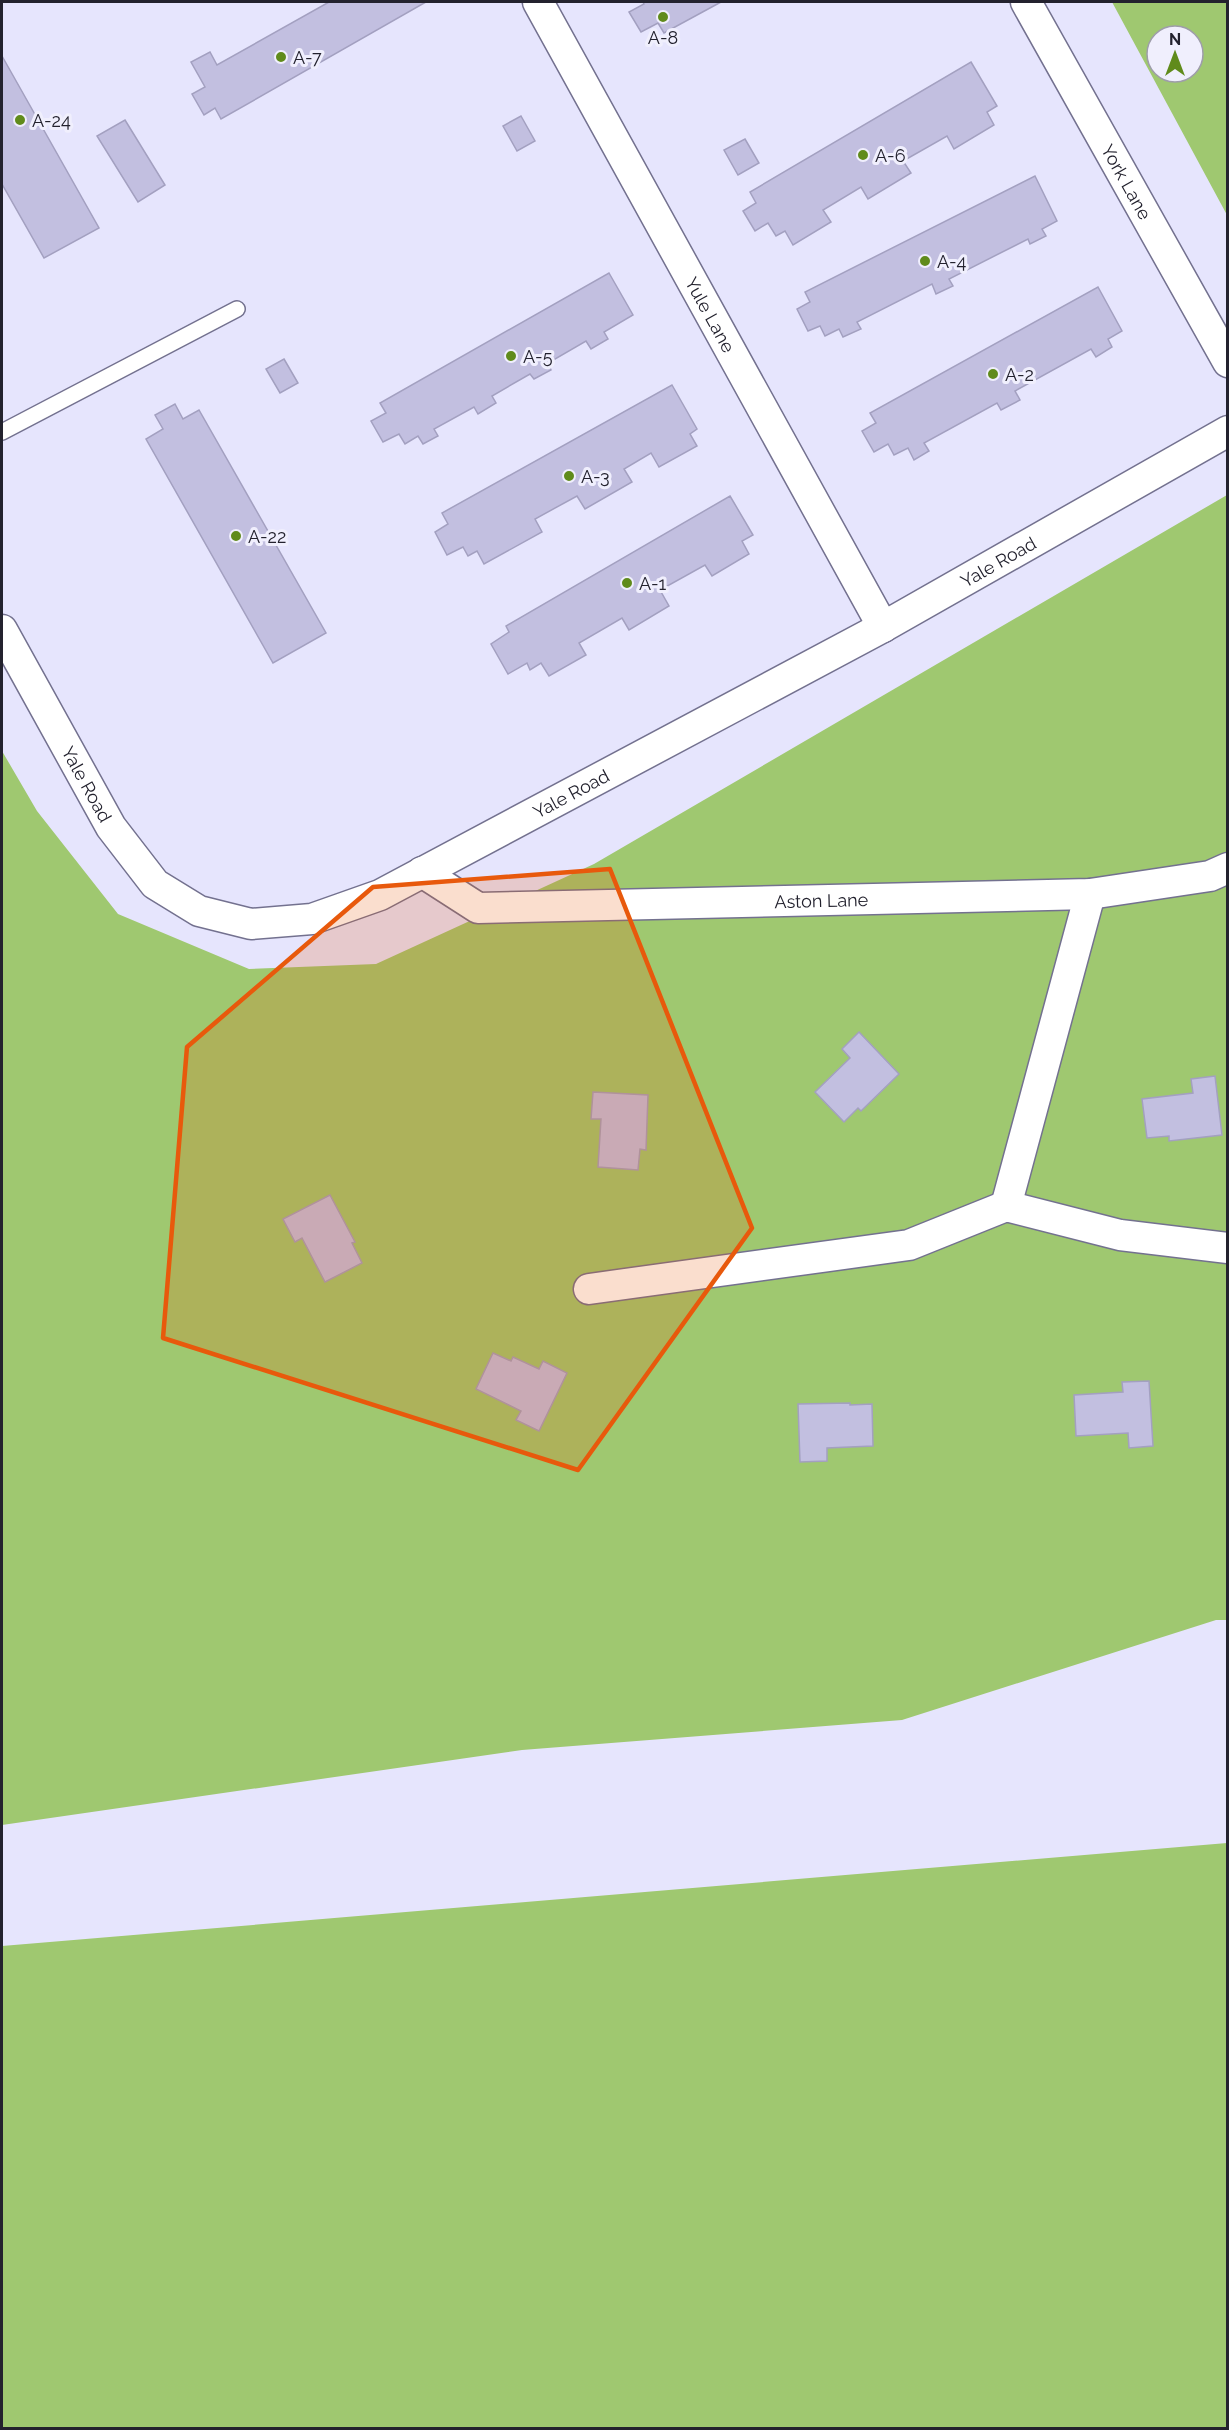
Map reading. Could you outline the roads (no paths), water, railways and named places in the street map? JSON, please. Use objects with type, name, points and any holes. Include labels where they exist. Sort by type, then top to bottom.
[{"type":"street","name":"Yule Lane","points":[[538,2],[883,627]]},
{"type":"street","name":"York Lane","points":[[1026,2],[1227,362]]},
{"type":"street","name":"Yale Road","points":[[2,630],[111,827],[155,884],[199,911],[251,924],[312,919],[380,895],[422,873],[883,627],[1227,431]]},
{"type":"street","name":"Aston Lane","points":[[422,873],[478,908],[1090,894],[1210,876],[1227,868]]},
{"type":"street","points":[[1006,1206],[1090,894]]},
{"type":"street","points":[[590,1289],[909,1245],[1006,1206],[1120,1235],[1227,1248]]},
{"type":"lane","points":[[2,432],[237,309]]},
{"type":"place","name":"A-8","points":[[663,17]]},
{"type":"place","name":"A-7","points":[[281,57]]},
{"type":"place","name":"A-24","points":[[20,120]]},
{"type":"place","name":"A-6","points":[[863,155]]},
{"type":"place","name":"A-4","points":[[925,261]]},
{"type":"place","name":"A-5","points":[[511,356]]},
{"type":"place","name":"A-2","points":[[993,374]]},
{"type":"place","name":"A-3","points":[[569,476]]},
{"type":"place","name":"A-22","points":[[236,536]]},
{"type":"place","name":"A-1","points":[[627,583]]}]
